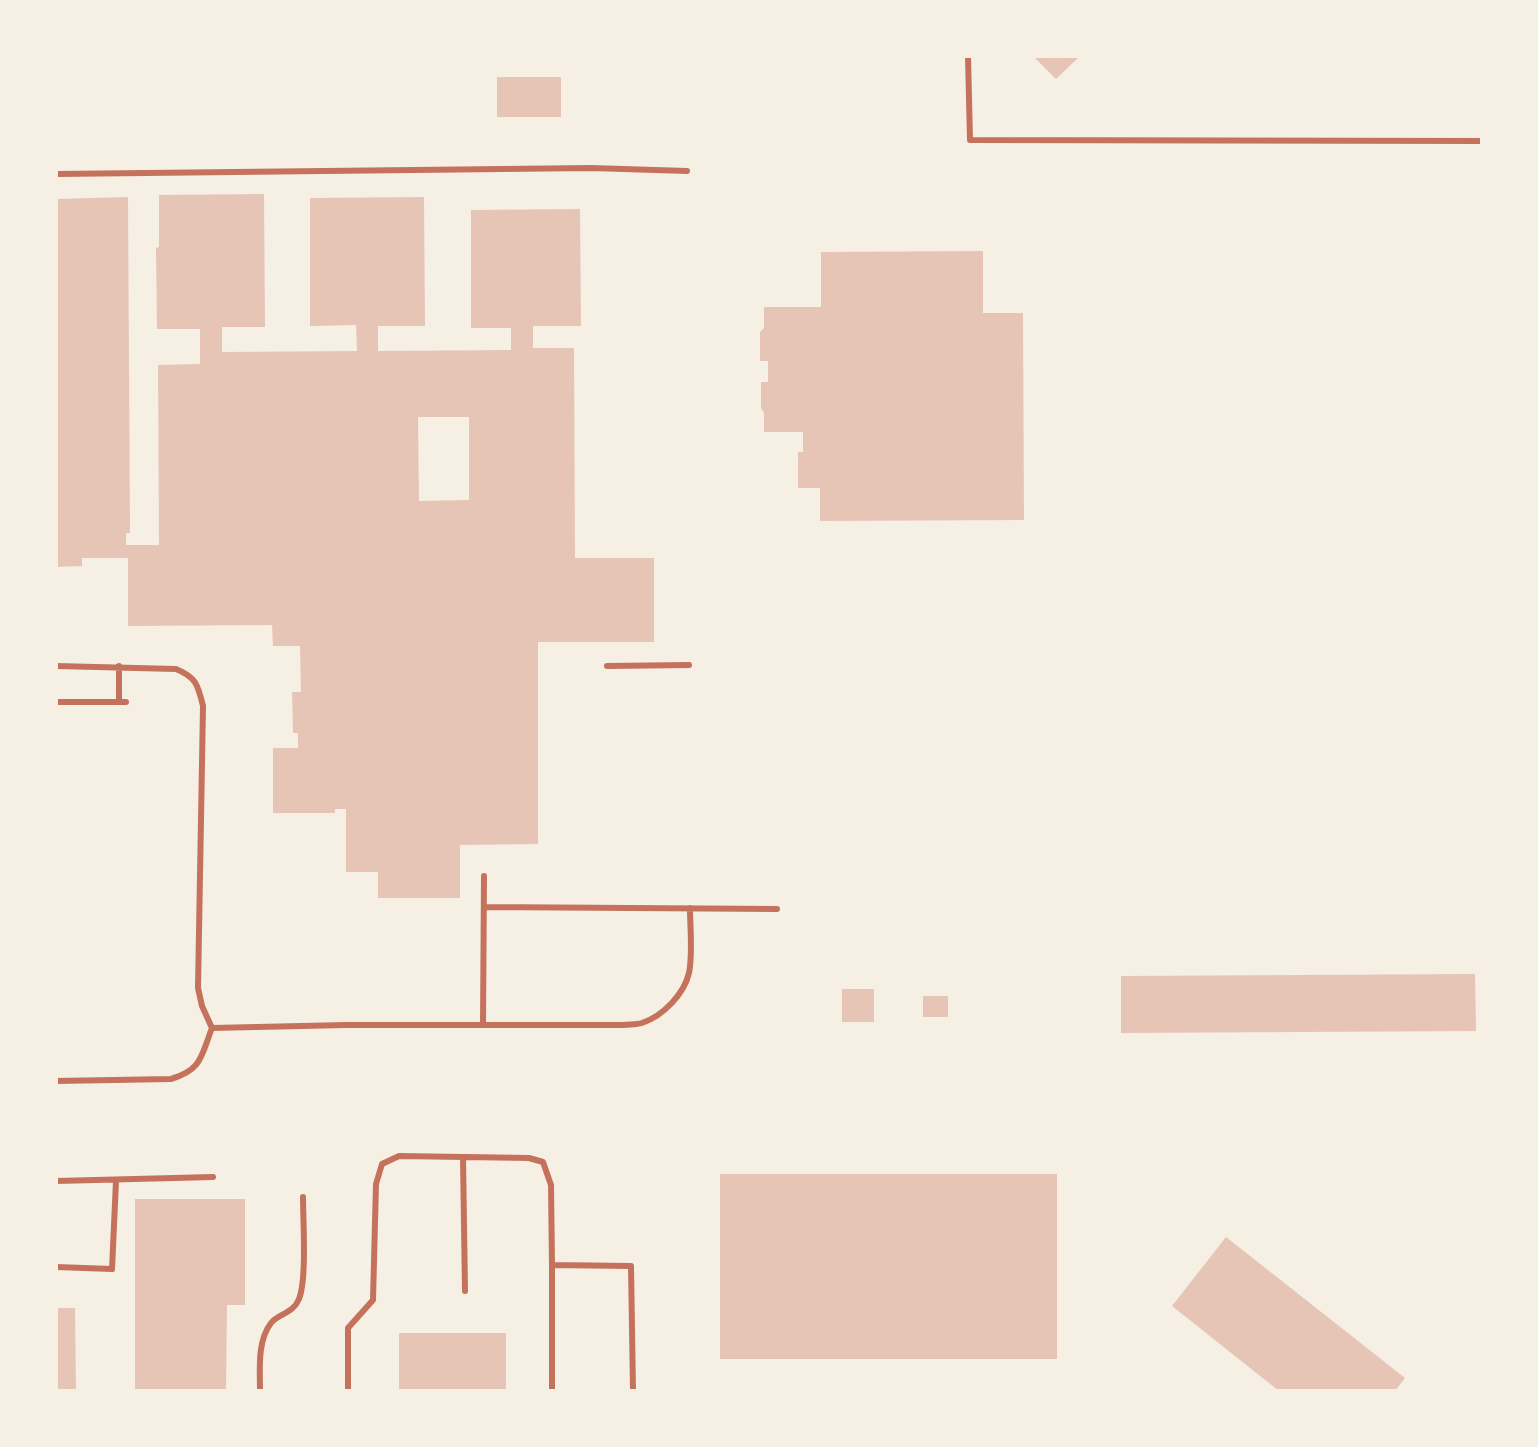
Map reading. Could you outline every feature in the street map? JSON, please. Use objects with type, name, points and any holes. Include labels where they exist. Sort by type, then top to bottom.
[{"type":"lane","points":[[968,56],[970,140],[1482,141]]},
{"type":"lane","points":[[56,174],[591,168],[687,171]]},
{"type":"lane","points":[[607,666],[689,665]]},
{"type":"lane","points":[[56,666],[176,669],[189,674],[199,687],[203,706],[198,988],[212,1028],[199,1062],[187,1074],[171,1079],[56,1081]]},
{"type":"lane","points":[[56,702],[123,702],[119,666]]},
{"type":"lane","points":[[483,1025],[484,876]]},
{"type":"lane","points":[[484,907],[777,909]]},
{"type":"lane","points":[[212,1028],[642,1023],[658,1014],[683,989],[689,972],[690,908]]},
{"type":"lane","points":[[348,1391],[348,1328],[373,1300],[376,1184],[382,1164],[399,1156],[529,1158],[543,1162],[551,1185],[552,1391]]},
{"type":"lane","points":[[463,1157],[465,1291]]},
{"type":"lane","points":[[56,1181],[213,1177]]},
{"type":"lane","points":[[56,1267],[112,1269],[116,1181]]},
{"type":"lane","points":[[260,1391],[264,1338],[272,1321],[290,1311],[299,1299],[303,1197]]},
{"type":"lane","points":[[552,1265],[631,1266],[633,1391]]},
{"type":"building","points":[[1033,56],[1076,56],[1078,58],[1056,79]]},
{"type":"building","points":[[497,77],[561,77],[561,117],[497,117]]},
{"type":"building","points":[[264,194],[265,327],[222,327],[222,352],[357,351],[356,325],[310,326],[310,198],[424,197],[425,326],[378,326],[378,351],[511,350],[511,328],[471,328],[471,210],[580,209],[581,326],[533,326],[533,348],[574,348],[575,558],[654,558],[654,642],[538,642],[538,844],[460,845],[460,898],[378,898],[378,872],[346,872],[346,809],[335,809],[335,813],[273,813],[273,748],[298,748],[298,733],[293,733],[292,692],[301,692],[300,646],[273,646],[272,625],[128,626],[128,558],[82,558],[82,566],[56,567],[56,199],[128,197],[130,533],[126,533],[126,545],[159,545],[158,365],[200,364],[200,329],[157,329],[159,195]],"holes":[[[418,417],[469,417],[469,500],[419,501]]]},
{"type":"building","points":[[983,251],[983,313],[1023,313],[1024,520],[820,521],[820,488],[798,488],[798,452],[803,452],[803,432],[764,432],[761,382],[768,382],[768,361],[760,361],[760,332],[764,328],[764,307],[821,307],[821,252]]},
{"type":"building","points":[[1475,974],[1476,1031],[1121,1033],[1121,976]]},
{"type":"building","points":[[842,989],[874,989],[874,1022],[842,1022]]},
{"type":"building","points":[[923,996],[948,996],[948,1017],[923,1017]]},
{"type":"building","points":[[720,1174],[1057,1174],[1057,1359],[720,1359]]},
{"type":"building","points":[[135,1199],[245,1199],[245,1305],[227,1305],[226,1391],[135,1391]]},
{"type":"building","points":[[1226,1237],[1405,1378],[1395,1391],[1279,1391],[1172,1306]]},
{"type":"building","points":[[56,1308],[75,1308],[76,1391],[56,1391]]},
{"type":"building","points":[[399,1333],[506,1333],[506,1391],[399,1391]]}]
